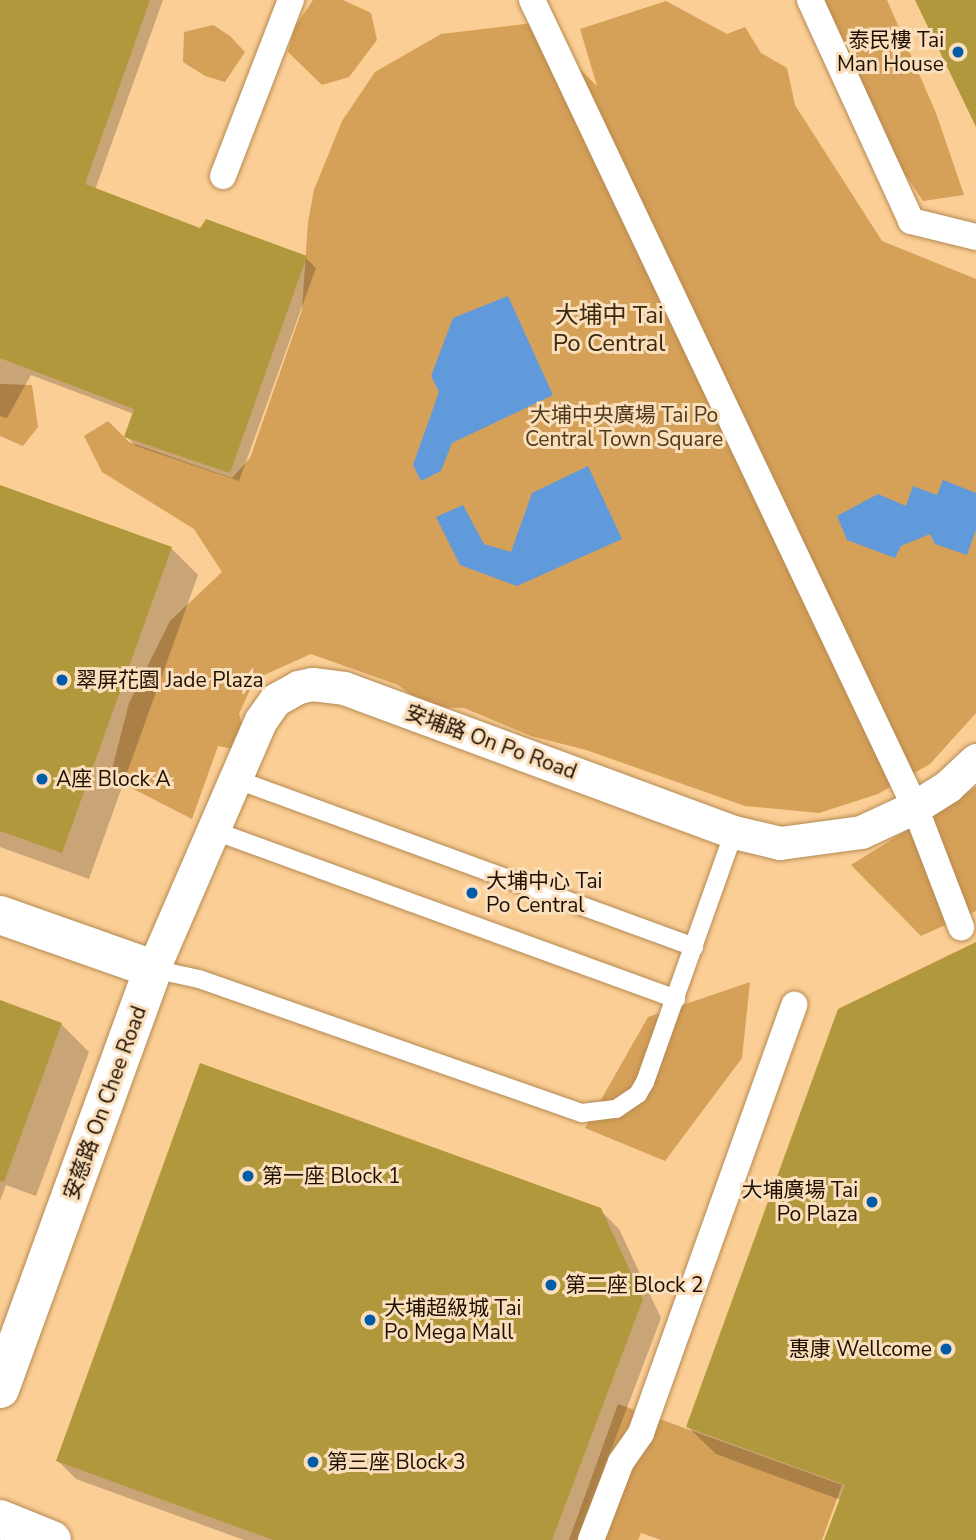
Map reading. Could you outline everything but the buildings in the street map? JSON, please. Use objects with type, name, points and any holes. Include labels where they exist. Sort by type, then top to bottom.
[{"type":"street","points":[[223,176],[291,0]]},
{"type":"street","points":[[532,0],[915,807],[961,927]]},
{"type":"street","points":[[810,0],[911,221],[976,237]]},
{"type":"street","name":"安埔路 On Po Road","points":[[153,969],[261,720],[275,700],[298,687],[328,686],[367,696],[734,832],[780,844],[822,840],[862,832],[915,807],[948,786],[976,760]]},
{"type":"street","points":[[0,915],[153,969]]},
{"type":"street","name":"安慈路 On Chee Road","points":[[0,1389],[153,969]]},
{"type":"street","points":[[591,1540],[621,1462],[641,1433],[794,1005]]},
{"type":"street","points":[[0,1519],[52,1540]]},
{"type":"lane","points":[[235,779],[694,947]]},
{"type":"lane","points":[[212,830],[676,999]]},
{"type":"lane","points":[[153,969],[200,979],[582,1113],[616,1110],[638,1094],[645,1082],[734,832]]},
{"type":"green space","points":[[313,0],[343,0],[371,13],[377,40],[349,77],[322,85],[288,52],[295,27]]},
{"type":"green space","points":[[818,0],[887,0],[936,113],[964,195],[923,201],[881,138]]},
{"type":"green space","name":"大埔中央廣場 Tai Po Central Town Square","points":[[666,1],[727,34],[745,27],[761,53],[787,68],[795,105],[882,241],[976,279],[976,713],[930,764],[878,794],[819,813],[745,806],[586,750],[531,736],[464,708],[427,707],[398,685],[311,654],[255,679],[239,714],[246,735],[234,749],[218,746],[192,819],[110,777],[129,703],[170,621],[222,572],[194,529],[102,472],[84,436],[108,421],[129,442],[232,478],[250,458],[302,310],[308,222],[314,190],[342,121],[375,72],[441,34],[533,23],[597,86],[580,29]]},
{"type":"green space","points":[[213,25],[230,36],[245,52],[225,82],[205,76],[183,62],[184,32]]},
{"type":"green space","points":[[0,384],[32,385],[38,427],[23,446],[0,436]]},
{"type":"green space","points":[[976,787],[976,911],[921,936],[851,865]]},
{"type":"green space","points":[[750,982],[742,1058],[665,1161],[585,1128],[648,1017]]},
{"type":"green space","points":[[618,1404],[842,1485],[822,1540],[661,1540],[641,1533],[638,1540],[569,1540]]},
{"type":"water","points":[[508,296],[553,395],[452,443],[441,471],[421,481],[413,465],[439,392],[431,376],[453,318]]},
{"type":"water","points":[[588,466],[622,539],[517,586],[460,565],[436,517],[463,505],[484,544],[511,552],[532,493]]},
{"type":"water","points":[[943,480],[976,493],[976,530],[967,555],[935,544],[930,534],[901,546],[895,558],[847,540],[837,516],[878,494],[906,506],[913,486],[937,495]]},
{"type":"place","name":"泰民樓 Tai Man House","points":[[958,52]]},
{"type":"place","name":"翠屏花園 Jade Plaza","points":[[62,680]]},
{"type":"place","name":"A座 Block A","points":[[42,779]]},
{"type":"place","name":"大埔中心 Tai Po Central","points":[[472,893]]},
{"type":"place","name":"第一座 Block 1","points":[[248,1176]]},
{"type":"place","name":"大埔廣場 Tai Po Plaza","points":[[872,1202]]},
{"type":"place","name":"第二座 Block 2","points":[[551,1285]]},
{"type":"place","name":"大埔超級城 Tai Po Mega Mall","points":[[370,1320]]},
{"type":"place","name":"惠康 Wellcome","points":[[946,1349]]},
{"type":"place","name":"第三座 Block 3","points":[[313,1462]]},
{"type":"district","name":"大埔中 Tai Po Central","points":[[609,330]]}]
